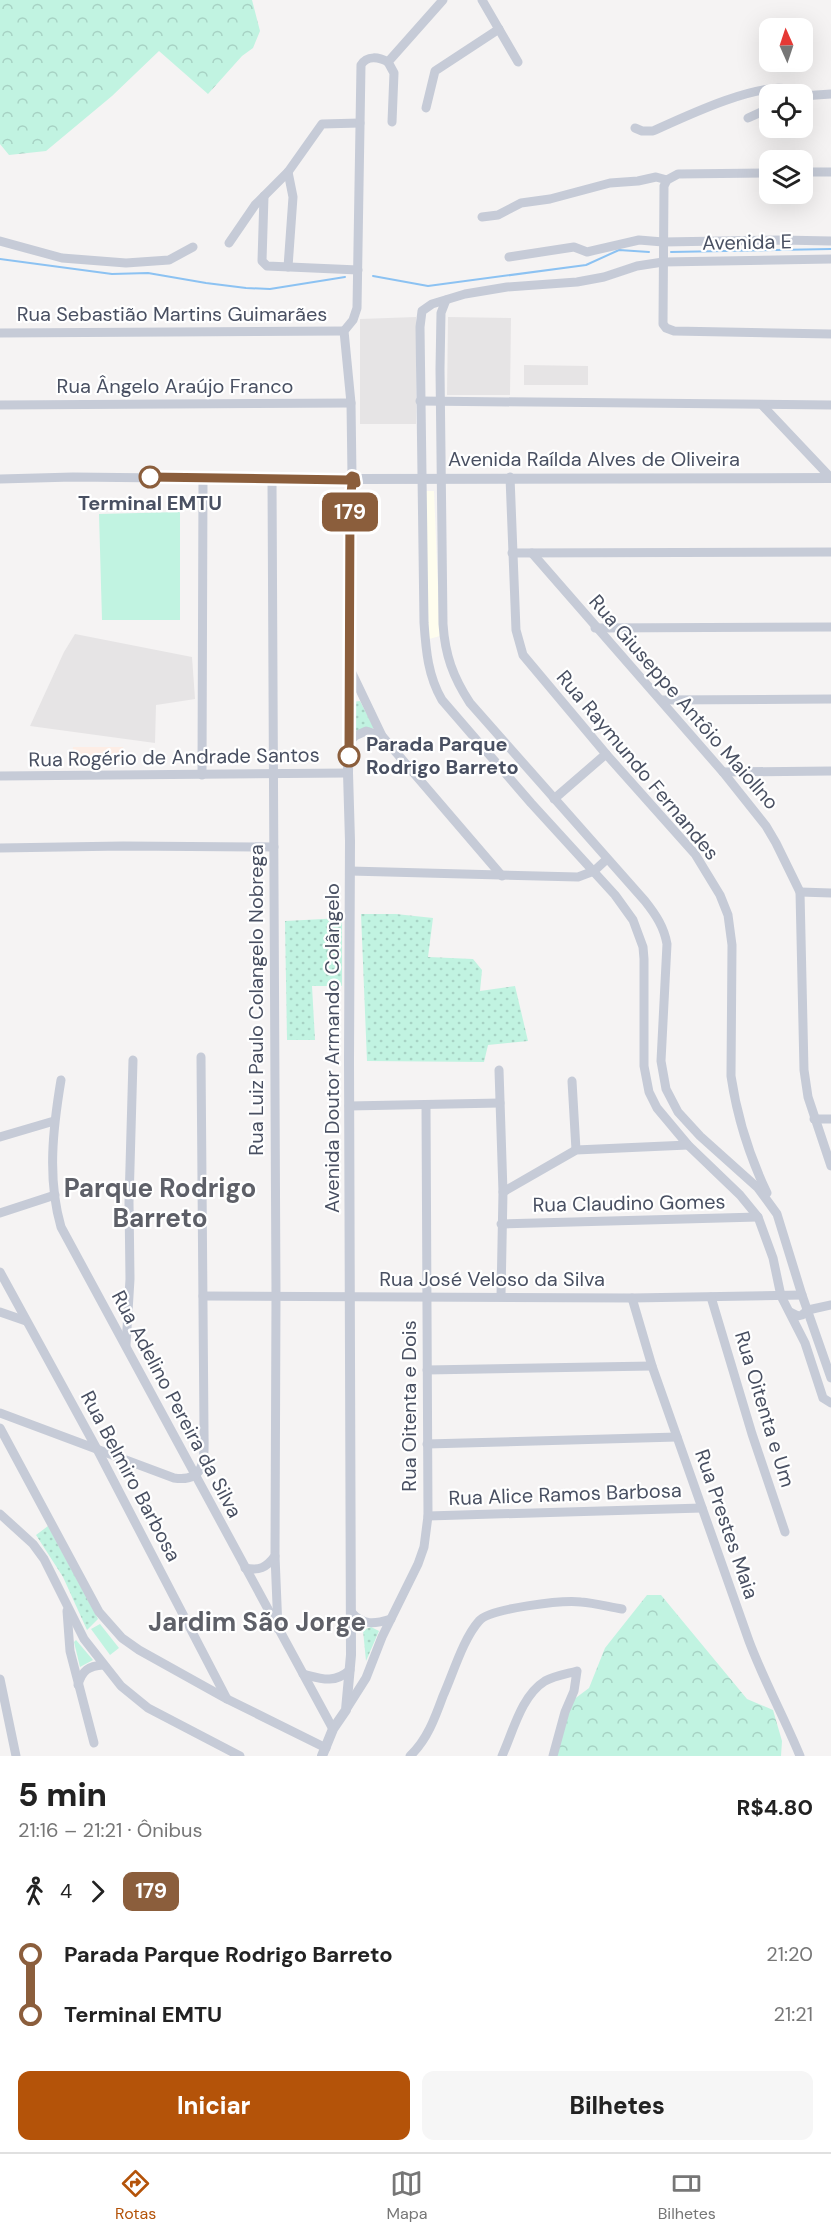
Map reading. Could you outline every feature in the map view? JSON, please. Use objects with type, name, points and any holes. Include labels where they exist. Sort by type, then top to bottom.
[{"type":"street","points":[[388,62],[443,0]]},
{"type":"street","points":[[483,0],[518,62]]},
{"type":"street","points":[[426,108],[435,70],[499,29]]},
{"type":"street","points":[[344,331],[353,320],[357,308],[361,65],[367,59],[380,58],[388,62],[394,73],[392,122]]},
{"type":"street","points":[[635,128],[642,132],[653,131],[734,98],[759,92]]},
{"type":"street","points":[[813,95],[831,94]]},
{"type":"street","points":[[748,118],[759,113]]},
{"type":"street","points":[[230,243],[255,205],[288,172],[322,124],[360,123]]},
{"type":"street","points":[[288,172],[293,197],[288,267]]},
{"type":"street","points":[[759,172],[678,174],[667,180],[664,186],[661,318],[666,328],[674,331],[831,334]]},
{"type":"street","points":[[813,172],[831,172]]},
{"type":"street","points":[[482,217],[498,215],[520,203],[550,199],[610,183],[656,177],[667,180]]},
{"type":"street","points":[[264,196],[262,261],[267,266],[358,270]]},
{"type":"street","points":[[509,257],[574,247],[587,252],[639,240],[663,242],[831,241]]},
{"type":"street","points":[[0,241],[62,258],[126,263],[169,260],[193,247]]},
{"type":"street","name":"Avenida E","points":[[420,327],[422,311],[432,304],[465,294],[507,287],[578,282],[604,277],[637,266],[663,262],[831,259]]},
{"type":"street","points":[[446,300],[441,313],[440,401],[443,624],[445,649],[450,667],[470,703],[653,911],[665,931],[667,956],[661,1060],[666,1089],[678,1112],[700,1136],[758,1188],[777,1214],[831,1378]]},
{"type":"street","points":[[441,327],[420,327],[424,623],[430,676],[442,700],[627,911],[640,938],[645,971],[643,1049],[645,1078],[657,1108],[688,1145],[733,1188],[758,1217],[773,1258],[781,1296],[805,1343],[823,1398],[831,1403]]},
{"type":"street","name":"Rua Sebastião Martins Guimarães","points":[[0,333],[344,331]]},
{"type":"street","name":"Avenida Doutor Armando Colângelo","points":[[344,331],[351,403],[352,480],[348,773],[350,871],[349,1296],[352,1479],[350,1670],[346,1710]]},
{"type":"street","points":[[420,401],[831,405]]},
{"type":"street","name":"Rua Ângelo Araújo Franco","points":[[0,405],[351,403]]},
{"type":"street","points":[[762,405],[831,478]]},
{"type":"street","name":"Avenida Raílda Alves de Oliveira","points":[[0,479],[73,477],[352,480],[441,477],[831,478]]},
{"type":"street","name":"Rua Raymundo Fernandes","points":[[510,477],[516,630],[523,655],[606,754],[695,854],[720,895],[728,915],[732,957],[731,1076],[738,1118],[754,1166],[777,1214]]},
{"type":"street","points":[[202,775],[203,478]]},
{"type":"street","name":"Rua Luiz Paulo Colangelo Nobrega","points":[[272,479],[275,1556],[278,1629]]},
{"type":"street","points":[[512,553],[831,552]]},
{"type":"street","name":"Rua Giuseppe Antôio Maiollno","points":[[532,553],[595,628],[661,699],[766,826],[800,892],[804,1070],[814,1119],[831,1166]]},
{"type":"street","points":[[595,628],[831,627]]},
{"type":"street","points":[[349,668],[382,736],[502,876]]},
{"type":"street","points":[[661,699],[831,699]]},
{"type":"street","points":[[350,742],[366,730],[382,736]]},
{"type":"street","points":[[554,799],[606,754]]},
{"type":"street","points":[[723,772],[831,771]]},
{"type":"street","name":"Rua Rogério de Andrade Santos","points":[[0,776],[348,773]]},
{"type":"street","points":[[531,803],[546,790]]},
{"type":"street","points":[[0,848],[274,847]]},
{"type":"street","points":[[350,871],[578,877],[594,871],[607,859]]},
{"type":"street","points":[[800,892],[831,892]]},
{"type":"street","points":[[0,1413],[174,1478],[195,1476],[201,1468],[204,1452],[201,1057]]},
{"type":"street","points":[[125,1346],[130,1279],[129,1202],[133,1060]]},
{"type":"street","points":[[499,1070],[502,1192],[501,1296]]},
{"type":"street","name":"Rua Adelino Pereira da Silva","points":[[60,1080],[54,1121],[55,1196],[62,1227],[333,1729]]},
{"type":"street","points":[[572,1082],[576,1150]]},
{"type":"street","points":[[349,1106],[500,1103]]},
{"type":"street","name":"Rua Oitenta e Dois","points":[[346,1710],[366,1678],[424,1547],[428,1516],[426,1105]]},
{"type":"street","points":[[814,1119],[831,1119]]},
{"type":"street","points":[[0,1137],[54,1121]]},
{"type":"street","points":[[502,1192],[576,1150],[688,1145]]},
{"type":"street","points":[[733,1188],[754,1166]]},
{"type":"street","points":[[0,1213],[55,1196]]},
{"type":"street","name":"Rua Claudino Gomes","points":[[501,1224],[758,1217]]},
{"type":"street","name":"Rua Belmiro Barbosa","points":[[0,1272],[98,1451],[227,1699]]},
{"type":"street","name":"Rua José Veloso da Silva","points":[[203,1296],[426,1295],[632,1298],[802,1295]]},
{"type":"street","name":"Rua Oitenta e Um","points":[[711,1297],[752,1434],[785,1532]]},
{"type":"street","name":"Rua Prestes Maia","points":[[632,1298],[652,1366],[763,1680],[786,1722],[800,1756]]},
{"type":"street","points":[[790,1312],[798,1316],[808,1310],[831,1305]]},
{"type":"street","points":[[0,1312],[26,1321]]},
{"type":"street","points":[[427,1370],[652,1366]]},
{"type":"street","points":[[0,1428],[99,1612],[122,1638],[139,1650],[324,1752],[333,1729],[346,1710]]},
{"type":"street","points":[[427,1444],[677,1437]]},
{"type":"street","name":"Rua Alice Ramos Barbosa","points":[[428,1516],[702,1508]]},
{"type":"street","points":[[0,1514],[33,1544],[44,1559],[84,1639],[129,1694],[148,1708],[240,1756]]},
{"type":"street","points":[[245,1568],[261,1569],[275,1556]]},
{"type":"street","points":[[410,1756],[424,1741],[464,1648],[480,1619],[519,1607],[566,1601],[622,1609]]},
{"type":"street","points":[[67,1608],[70,1651],[94,1743]]},
{"type":"street","points":[[351,1612],[361,1621],[368,1623],[376,1624],[391,1619]]},
{"type":"street","points":[[78,1687],[84,1671],[89,1667],[103,1665]]},
{"type":"street","points":[[303,1674],[331,1680],[342,1678],[350,1670]]},
{"type":"street","points":[[502,1756],[520,1713],[536,1689],[550,1679],[577,1671],[574,1691],[552,1756]]},
{"type":"street","points":[[0,1679],[16,1756]]},
{"type":"shaded area","points":[[416,317],[416,424],[360,424],[360,319]]},
{"type":"shaded area","points":[[448,317],[511,318],[510,395],[447,395]]},
{"type":"shaded area","points":[[524,365],[588,366],[588,385],[524,385]]},
{"type":"shaded area","points":[[424,491],[434,491],[440,636],[429,639]]},
{"type":"shaded area","points":[[75,634],[192,657],[195,699],[156,705],[155,743],[30,726],[64,652]]},
{"type":"shaded area","points":[[73,747],[123,747],[124,761],[112,760],[112,764],[95,763],[95,760],[72,760]]},
{"type":"green space","points":[[0,0],[252,0],[260,31],[253,48],[242,56],[208,94],[159,51],[112,96],[46,151],[9,155],[0,144]]},
{"type":"green space","points":[[180,512],[180,620],[102,620],[99,514]]},
{"type":"green space","points":[[360,701],[374,728],[353,734],[351,702]]},
{"type":"green space","points":[[361,914],[396,914],[433,918],[428,957],[473,959],[482,970],[480,991],[515,986],[528,1041],[488,1045],[484,1062],[367,1061]]},
{"type":"green space","points":[[342,918],[342,986],[312,986],[315,1040],[287,1040],[285,921]]},
{"type":"green space","points":[[48,1526],[98,1619],[87,1630],[63,1577],[36,1535]]},
{"type":"green space","points":[[647,1595],[661,1595],[747,1699],[773,1710],[782,1741],[781,1756],[554,1756],[573,1700],[589,1688],[605,1648]]},
{"type":"green space","points":[[100,1624],[119,1648],[110,1655],[91,1629]]},
{"type":"green space","points":[[371,1627],[379,1631],[366,1661],[363,1630]]},
{"type":"green space","points":[[76,1640],[93,1660],[80,1667],[74,1642]]},
{"type":"waterway","points":[[671,252],[831,249]]},
{"type":"waterway","points":[[373,276],[428,286],[586,265],[619,250],[649,252]]},
{"type":"waterway","points":[[0,259],[112,274],[148,273],[246,288],[270,289],[345,277]]},
{"type":"bus line","name":"179","points":[[150,477],[348,480],[349,477],[355,477],[356,483],[352,484],[350,502],[349,756]]},
{"type":"place","name":"Terminal EMTU","points":[[150,477]]},
{"type":"place","name":"Parada Parque Rodrigo Barreto","points":[[349,756]]},
{"type":"district","name":"Parque Rodrigo Barreto","points":[[160,1203]]},
{"type":"district","name":"Jardim São Jorge","points":[[257,1622]]}]
